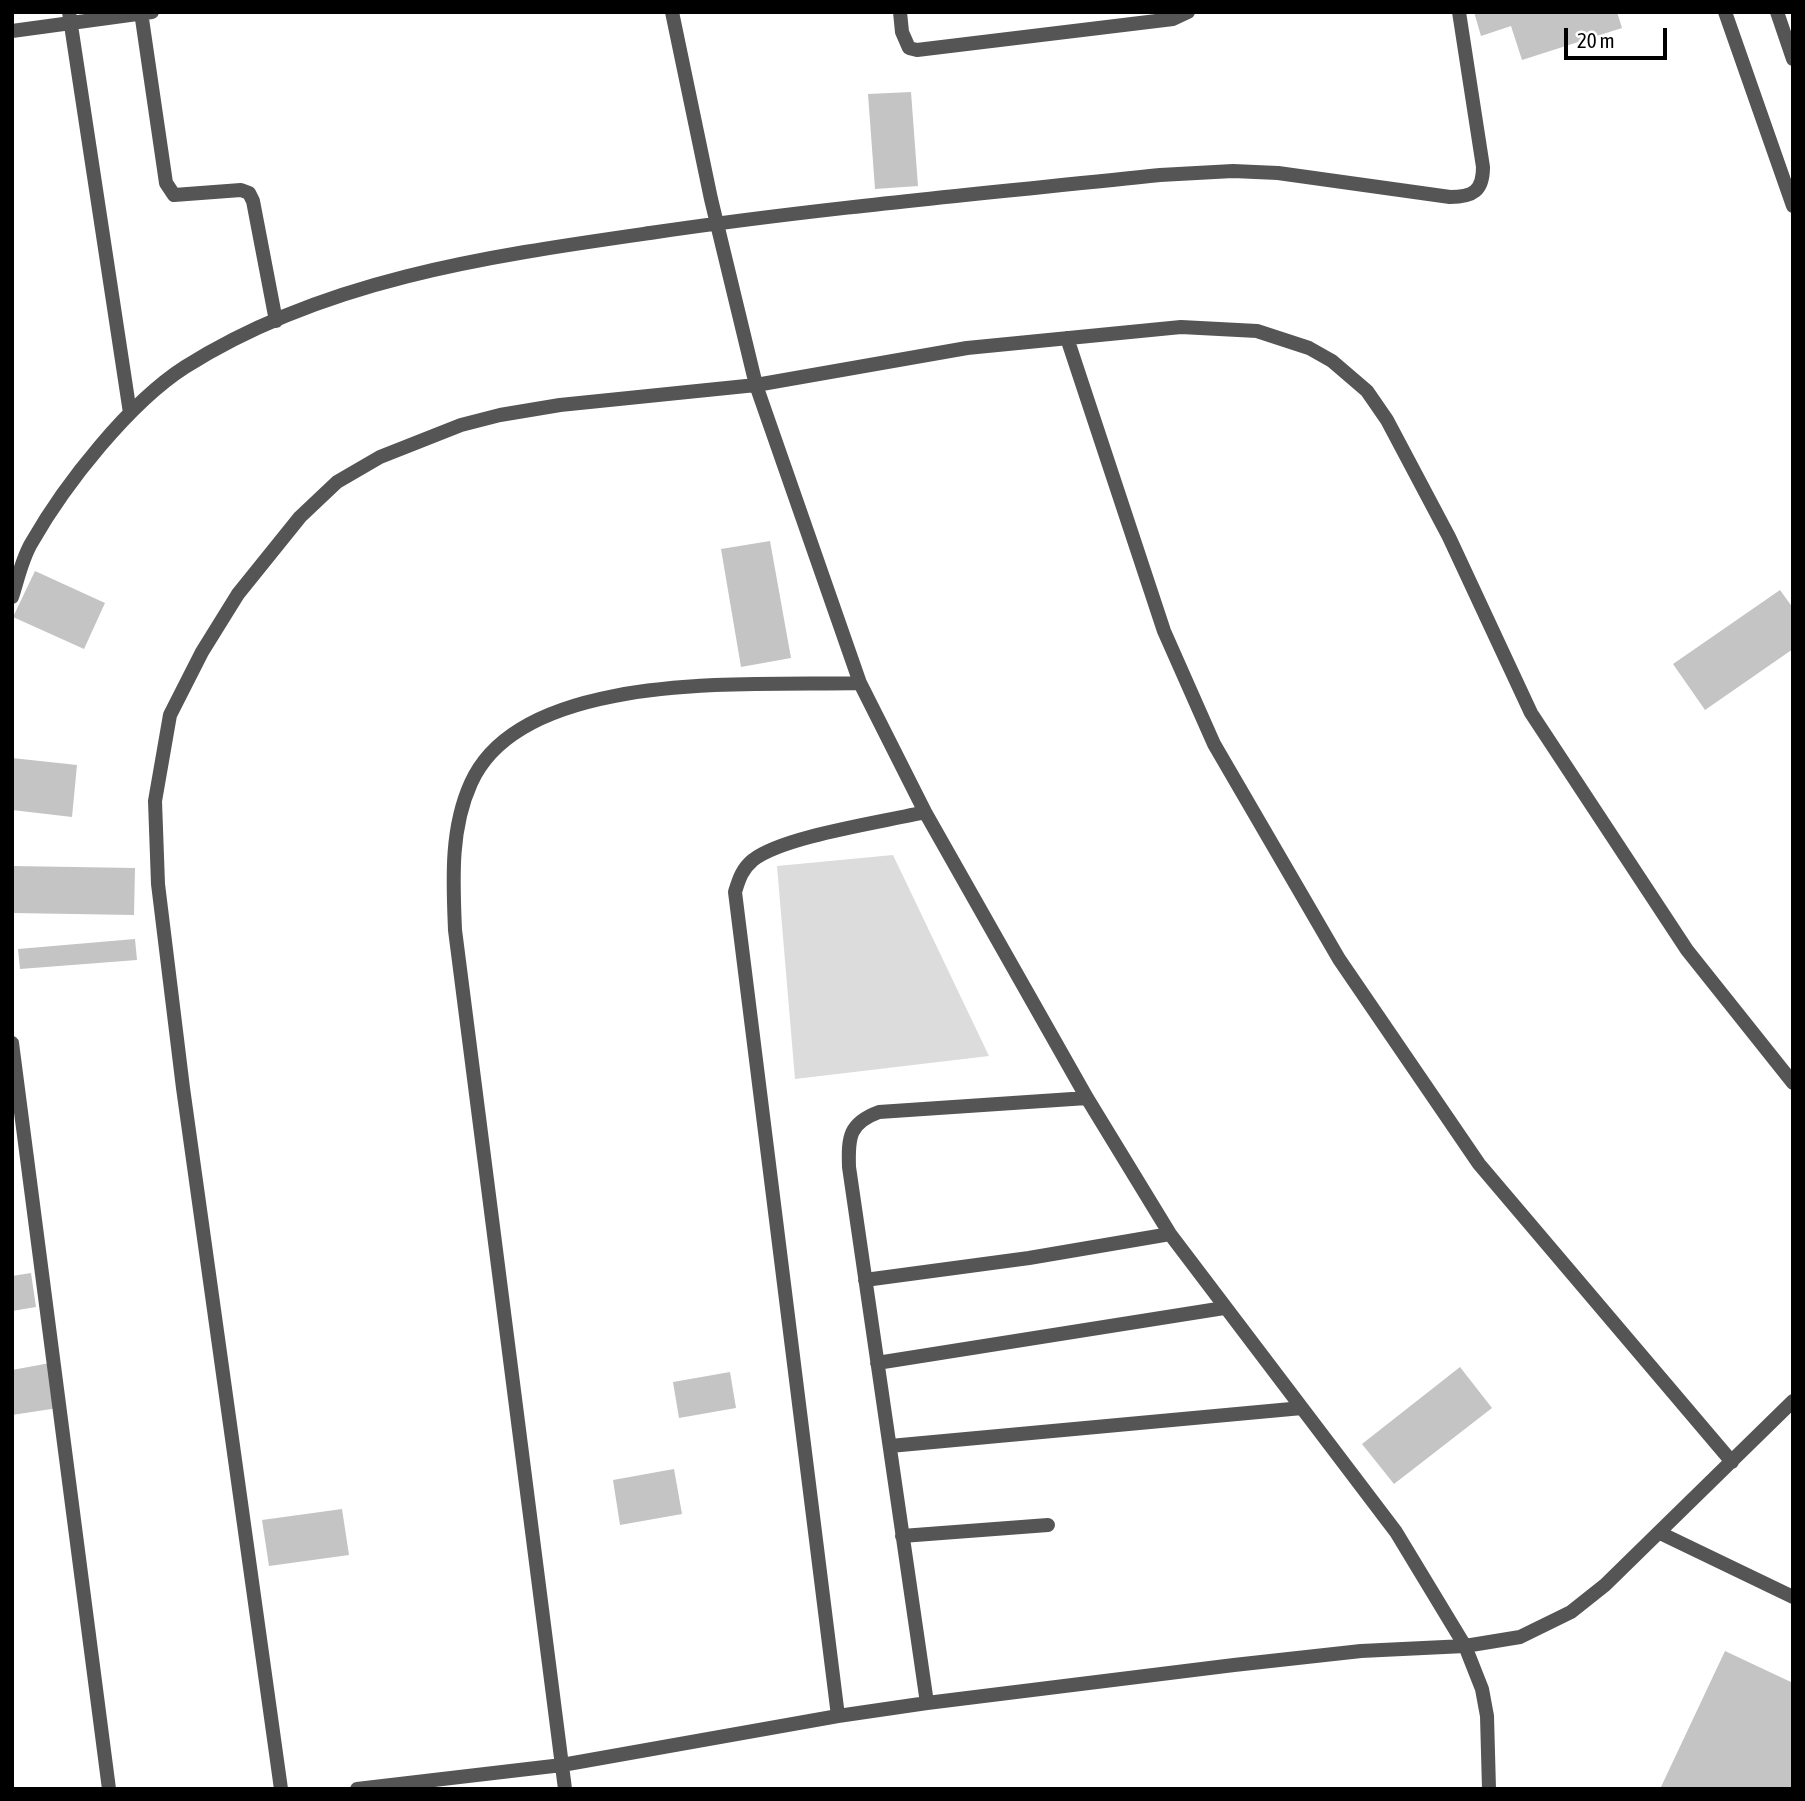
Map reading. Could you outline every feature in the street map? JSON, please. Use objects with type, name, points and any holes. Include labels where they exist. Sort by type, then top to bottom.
[{"type":"street","points":[[672,12],[717,223],[756,384],[860,683],[925,813],[1087,1098],[1170,1234],[1396,1532],[1465,1646],[1482,1689],[1487,1716],[1489,1789]]},
{"type":"street","points":[[900,12],[905,41],[909,48],[917,50],[1173,19],[1185,17],[1188,12]]},
{"type":"street","points":[[12,597],[30,544],[91,458],[130,413],[182,369],[242,335],[323,301],[442,267],[506,254],[717,223],[1160,175],[1233,171],[1337,179],[1465,197],[1480,189],[1483,167],[1459,12]]},
{"type":"street","points":[[1725,12],[1793,206]]},
{"type":"street","points":[[1777,12],[1793,59]]},
{"type":"street","points":[[12,31],[70,18],[145,13],[166,183],[174,195],[242,190],[249,193],[276,321]]},
{"type":"street","points":[[70,18],[130,413]]},
{"type":"street","points":[[281,1789],[183,1088],[158,884],[155,801],[170,715],[202,652],[238,594],[300,517],[337,482],[380,457],[461,425],[500,415],[560,405],[756,384],[967,348],[1181,327],[1257,331],[1310,348],[1332,361],[1367,391],[1388,420],[1449,537],[1531,713],[1687,950],[1793,1083]]},
{"type":"street","points":[[1067,338],[1164,631],[1214,744],[1339,959],[1479,1164],[1732,1462]]},
{"type":"street","points":[[565,1789],[455,930],[453,872],[470,783],[483,763],[508,739],[540,717],[582,701],[650,691],[860,683]]},
{"type":"street","points":[[838,1716],[735,892],[740,874],[754,860],[779,845],[925,813]]},
{"type":"street","points":[[12,1042],[109,1789]]},
{"type":"street","points":[[927,1703],[865,1280],[849,1156],[852,1132],[862,1118],[879,1112],[1087,1098]]},
{"type":"street","points":[[865,1280],[1029,1258],[1170,1234]]},
{"type":"street","points":[[877,1363],[1224,1308]]},
{"type":"street","points":[[357,1789],[562,1765],[927,1703],[1362,1651],[1465,1646],[1520,1637],[1552,1623],[1605,1585],[1793,1401]]},
{"type":"street","points":[[890,1446],[1302,1408]]},
{"type":"street","points":[[902,1536],[1048,1525]]},
{"type":"street","points":[[1660,1533],[1793,1597]]},
{"type":"shaded area","points":[[893,855],[989,1056],[795,1079],[777,866]]},
{"type":"building","points":[[1474,12],[1617,12],[1622,28],[1522,60],[1511,26],[1481,36]]},
{"type":"building","points":[[911,92],[918,186],[875,189],[868,94]]},
{"type":"building","points":[[770,541],[791,658],[741,667],[721,549]]},
{"type":"building","points":[[35,571],[105,603],[84,649],[13,617]]},
{"type":"building","points":[[1780,590],[1793,608],[1793,649],[1705,710],[1673,664]]},
{"type":"building","points":[[12,758],[77,765],[72,817],[12,810]]},
{"type":"building","points":[[12,866],[135,868],[134,915],[12,913]]},
{"type":"building","points":[[135,939],[137,960],[20,969],[18,949]]},
{"type":"building","points":[[31,1273],[36,1307],[12,1311],[12,1276]]},
{"type":"building","points":[[50,1363],[58,1408],[12,1415],[12,1370]]},
{"type":"building","points":[[1460,1367],[1492,1408],[1394,1484],[1362,1444]]},
{"type":"building","points":[[730,1372],[736,1408],[679,1418],[673,1382]]},
{"type":"building","points":[[674,1469],[682,1514],[620,1525],[613,1480]]},
{"type":"building","points":[[342,1509],[349,1555],[269,1566],[262,1520]]},
{"type":"building","points":[[1725,1651],[1793,1683],[1793,1789],[1660,1789]]}]
